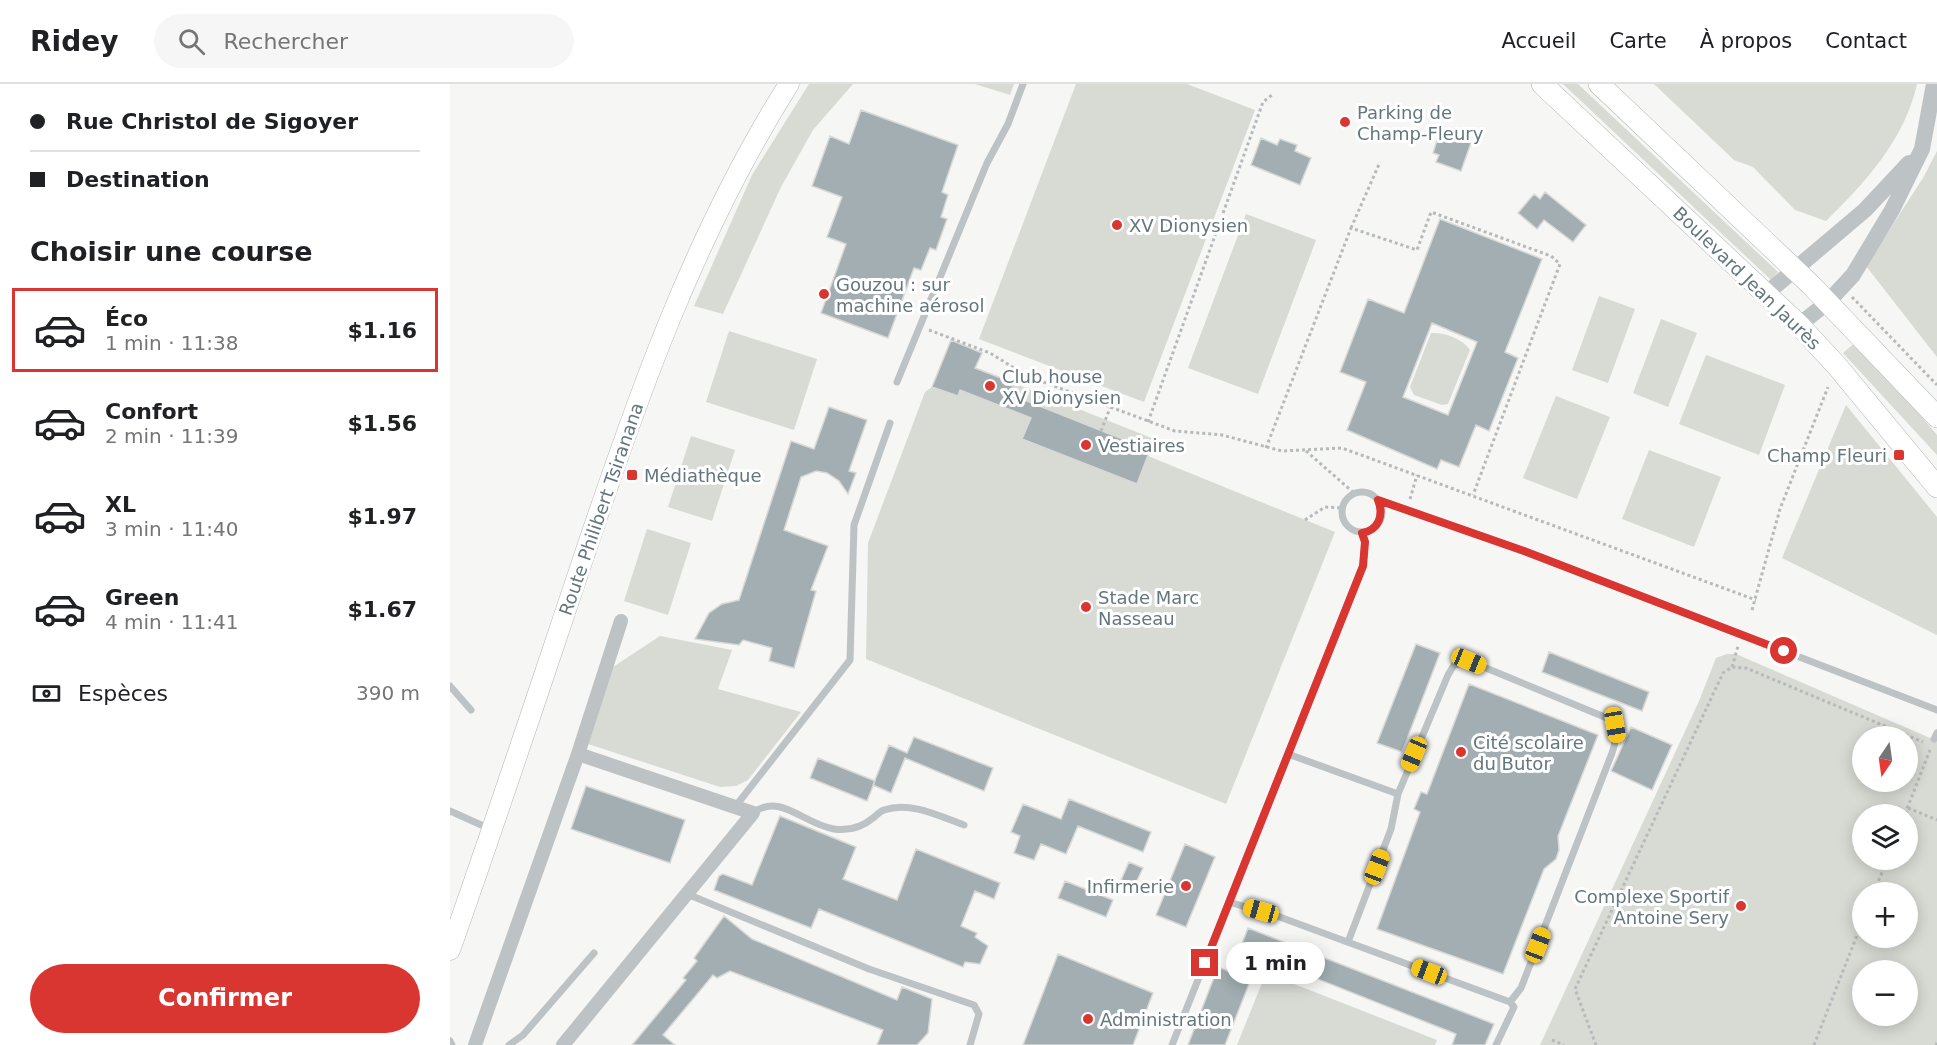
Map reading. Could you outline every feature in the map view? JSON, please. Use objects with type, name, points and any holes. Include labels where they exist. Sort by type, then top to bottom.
[{"type":"main road","name":"Route Philibert Tsiranana","points":[[450,950],[639,396],[711,223],[748,152],[789,84]]},
{"type":"main road","name":"Boulevard Jean Jaurès","points":[[1542,84],[1767,293],[1837,366],[1937,487]]},
{"type":"main road","points":[[1599,84],[1794,268],[1937,417]]},
{"type":"street","points":[[1799,326],[1828,302],[1859,265],[1892,210],[1922,149],[1934,84]]},
{"type":"street","points":[[1767,293],[1794,268],[1820,251],[1865,210],[1922,149]]},
{"type":"street","points":[[475,1045],[578,754],[621,621]]},
{"type":"street","points":[[562,1045],[753,813],[578,754]]},
{"type":"lane","points":[[897,382],[987,163],[1008,124],[1023,84]]},
{"type":"lane","points":[[735,807],[850,660],[854,525],[890,423]]},
{"type":"lane","points":[[1363,491],[1372,494],[1378,500],[1382,509],[1381,519],[1376,527],[1362,533],[1349,528],[1342,515],[1342,508],[1347,499],[1354,493],[1363,491]]},
{"type":"lane","points":[[1378,500],[1937,710]]},
{"type":"lane","points":[[1172,1045],[1363,566],[1365,542],[1362,533]]},
{"type":"lane","points":[[1348,942],[1391,829],[1398,794],[1454,665],[1469,661],[1607,718],[1615,725],[1617,738],[1521,988],[1510,1002]]},
{"type":"lane","points":[[450,686],[471,710]]},
{"type":"lane","points":[[1288,754],[1398,794]]},
{"type":"lane","points":[[753,813],[762,807],[782,806],[812,824],[849,830],[870,821],[882,810],[909,806],[964,825]]},
{"type":"lane","points":[[450,811],[492,830]]},
{"type":"lane","points":[[687,894],[869,969],[974,1005],[979,1014],[970,1045]]},
{"type":"lane","points":[[1229,902],[1348,942],[1510,1002],[1514,1007],[1496,1045]]},
{"type":"lane","points":[[509,1045],[523,1035],[594,953]]},
{"type":"lane","points":[[450,1041],[452,1045]]},
{"type":"path","points":[[1148,422],[1263,102],[1272,95]]},
{"type":"path","points":[[1266,448],[1351,228],[1380,162]]},
{"type":"path","points":[[1351,228],[1417,250],[1431,212],[1551,256],[1560,264],[1473,495]]},
{"type":"path","points":[[921,327],[990,353],[1027,376],[1175,431],[1222,435],[1266,448],[1306,451],[1342,448],[1756,600]]},
{"type":"path","points":[[1752,610],[1780,509],[1828,387]]},
{"type":"path","points":[[1101,431],[1110,408]]},
{"type":"path","points":[[1306,451],[1354,493]]},
{"type":"path","points":[[1407,509],[1417,474]]},
{"type":"path","points":[[1305,520],[1326,507],[1342,508]]},
{"type":"path","points":[[1596,1045],[1575,988],[1718,679],[1732,667],[1736,654]]},
{"type":"path","points":[[1732,667],[1746,668],[1934,739]]},
{"type":"path","points":[[1934,739],[1937,748]]},
{"type":"path","points":[[1910,804],[1934,739]]},
{"type":"path","points":[[1918,812],[1937,820]]},
{"type":"path","points":[[1814,1045],[1852,948]]},
{"type":"path","points":[[1552,1040],[1564,1045]]},
{"type":"shaded area","points":[[809,84],[853,84],[813,130],[781,187],[723,314],[694,306],[752,175]]},
{"type":"shaded area","points":[[975,84],[1014,84],[1010,95]]},
{"type":"shaded area","name":"XV Dionysien","points":[[1076,84],[1187,84],[1255,110],[1144,402],[979,339]]},
{"type":"shaded area","points":[[1563,84],[1578,84],[1778,272],[1771,280]]},
{"type":"shaded area","points":[[1654,84],[1917,84],[1903,123],[1882,159],[1826,221],[1795,210],[1753,167],[1734,160]]},
{"type":"shaded area","points":[[1937,151],[1937,357],[1866,266],[1923,178]]},
{"type":"shaded area","points":[[1246,214],[1316,240],[1258,394],[1188,368]]},
{"type":"shaded area","points":[[1599,296],[1635,309],[1608,383],[1572,370]]},
{"type":"shaded area","points":[[1661,319],[1697,333],[1668,407],[1633,393]]},
{"type":"shaded area","points":[[729,331],[817,359],[794,430],[706,402]]},
{"type":"shaded area","points":[[1431,333],[1453,337],[1470,350],[1448,404],[1442,405],[1414,395],[1410,387]]},
{"type":"shaded area","name":"Stade Marc Nasseau","points":[[951,340],[982,353],[976,368],[1154,439],[1148,456],[1335,532],[1226,804],[866,659],[868,543],[925,392],[932,387]]},
{"type":"shaded area","points":[[1857,341],[1937,435],[1937,455],[1843,353]]},
{"type":"shaded area","points":[[1706,355],[1785,385],[1759,455],[1679,424]]},
{"type":"shaded area","points":[[1556,396],[1610,417],[1577,499],[1523,478]]},
{"type":"shaded area","points":[[1846,405],[1937,517],[1937,635],[1782,558]]},
{"type":"shaded area","points":[[691,436],[735,450],[712,521],[668,507]]},
{"type":"shaded area","points":[[1649,450],[1721,477],[1694,547],[1622,519]]},
{"type":"shaded area","points":[[647,529],[691,543],[668,615],[624,601]]},
{"type":"shaded area","points":[[660,636],[732,650],[718,689],[801,712],[748,780],[736,786],[720,787],[585,743],[610,669]]},
{"type":"shaded area","points":[[1736,654],[1902,726],[1852,726],[1852,792],[1918,792],[1918,733],[1937,741],[1937,1045],[1540,1045],[1699,701],[1716,658]]},
{"type":"shaded area","points":[[1266,973],[1437,1040],[1435,1045],[1237,1045]]},
{"type":"building","points":[[861,110],[958,145],[942,192],[948,195],[941,217],[947,219],[936,250],[930,248],[921,270],[914,268],[888,338],[821,313],[846,244],[827,237],[842,197],[812,186],[830,136],[849,144]]},
{"type":"building","points":[[1445,133],[1471,143],[1461,171],[1436,162],[1439,155],[1433,153],[1438,137],[1443,139]]},
{"type":"building","points":[[1261,138],[1277,145],[1280,139],[1297,145],[1295,151],[1311,158],[1300,185],[1251,165]]},
{"type":"building","points":[[1545,192],[1586,225],[1573,242],[1544,220],[1537,229],[1518,213],[1534,194],[1540,199]]},
{"type":"building","points":[[1440,219],[1542,259],[1505,352],[1518,358],[1489,431],[1476,425],[1459,467],[1441,460],[1437,469],[1347,430],[1366,382],[1340,372],[1368,299],[1404,313]],"holes":[[[1432,323],[1477,342],[1448,415],[1403,397]]]},
{"type":"building","points":[[951,340],[982,353],[975,368],[1014,383],[1009,394],[1150,450],[1137,484],[1022,439],[1031,418],[960,390],[958,396],[932,387]]},
{"type":"building","points":[[829,407],[867,420],[849,471],[856,473],[848,494],[839,481],[827,473],[816,471],[801,477],[784,530],[828,546],[811,590],[816,591],[794,668],[769,661],[772,648],[743,640],[739,645],[695,639],[709,613],[722,604],[739,600],[791,441],[814,449]]},
{"type":"building","points":[[1416,644],[1440,653],[1402,752],[1377,743]]},
{"type":"building","points":[[1549,652],[1649,692],[1642,711],[1542,672]]},
{"type":"building","points":[[1469,684],[1598,735],[1558,836],[1559,850],[1556,859],[1544,869],[1503,974],[1377,929],[1420,812],[1414,809],[1421,792],[1427,794]]},
{"type":"building","points":[[1631,727],[1672,745],[1652,790],[1611,771]]},
{"type":"building","points":[[914,737],[993,768],[984,791],[905,758],[891,793],[873,785],[889,745],[907,753]]},
{"type":"building","points":[[818,758],[875,781],[867,801],[810,778]]},
{"type":"building","points":[[586,786],[685,820],[670,863],[571,829]]},
{"type":"building","points":[[1069,799],[1151,832],[1143,852],[1078,826],[1066,854],[1041,844],[1034,860],[1014,853],[1020,836],[1011,832],[1023,804],[1061,819]]},
{"type":"building","points":[[780,816],[856,847],[843,879],[897,900],[916,849],[1000,883],[994,899],[975,891],[961,926],[977,933],[975,937],[988,946],[980,964],[965,962],[963,967],[819,909],[811,928],[714,890],[719,876],[723,874],[752,885]]},
{"type":"building","name":"Infirmerie","points":[[1185,844],[1215,857],[1186,927],[1156,915]]},
{"type":"building","points":[[1129,862],[1143,868],[1131,893],[1118,887]]},
{"type":"building","points":[[1065,881],[1113,900],[1106,917],[1058,898]]},
{"type":"building","points":[[724,916],[752,939],[897,1000],[902,987],[932,999],[928,1033],[917,1045],[877,1045],[883,1030],[730,971],[717,978],[713,975],[663,1035],[675,1045],[632,1045],[686,980],[683,978],[697,961],[694,958]]},
{"type":"building","points":[[1248,928],[1494,1024],[1485,1045],[1452,1045],[1456,1034],[1260,956],[1225,1045],[1188,1045],[1218,967],[1231,972]]},
{"type":"building","name":"Administration","points":[[1058,954],[1153,993],[1133,1045],[1023,1045]]},
{"type":"place","name":"Parking de Champ-Fleury","points":[[1345,122]]},
{"type":"place","name":"XV Dionysien","points":[[1117,225]]},
{"type":"place","name":"Gouzou : sur machine aérosol","points":[[824,294]]},
{"type":"place","name":"Club house XV Dionysien","points":[[990,386]]},
{"type":"place","name":"Vestiaires","points":[[1086,445]]},
{"type":"place","name":"Champ Fleuri","points":[[1899,455]]},
{"type":"place","name":"Médiathèque","points":[[632,475]]},
{"type":"place","name":"Stade Marc Nasseau","points":[[1086,607]]},
{"type":"place","name":"Cité scolaire du Butor","points":[[1461,752]]},
{"type":"place","name":"Infirmerie","points":[[1186,886]]},
{"type":"place","name":"Complexe Sportif Antoine Sery","points":[[1741,906]]},
{"type":"place","name":"Administration","points":[[1088,1019]]},
{"type":"route","points":[[1205,963],[1363,566],[1365,542],[1362,533],[1376,527],[1381,519],[1382,509],[1378,500],[1524,551],[1784,651]]}]
